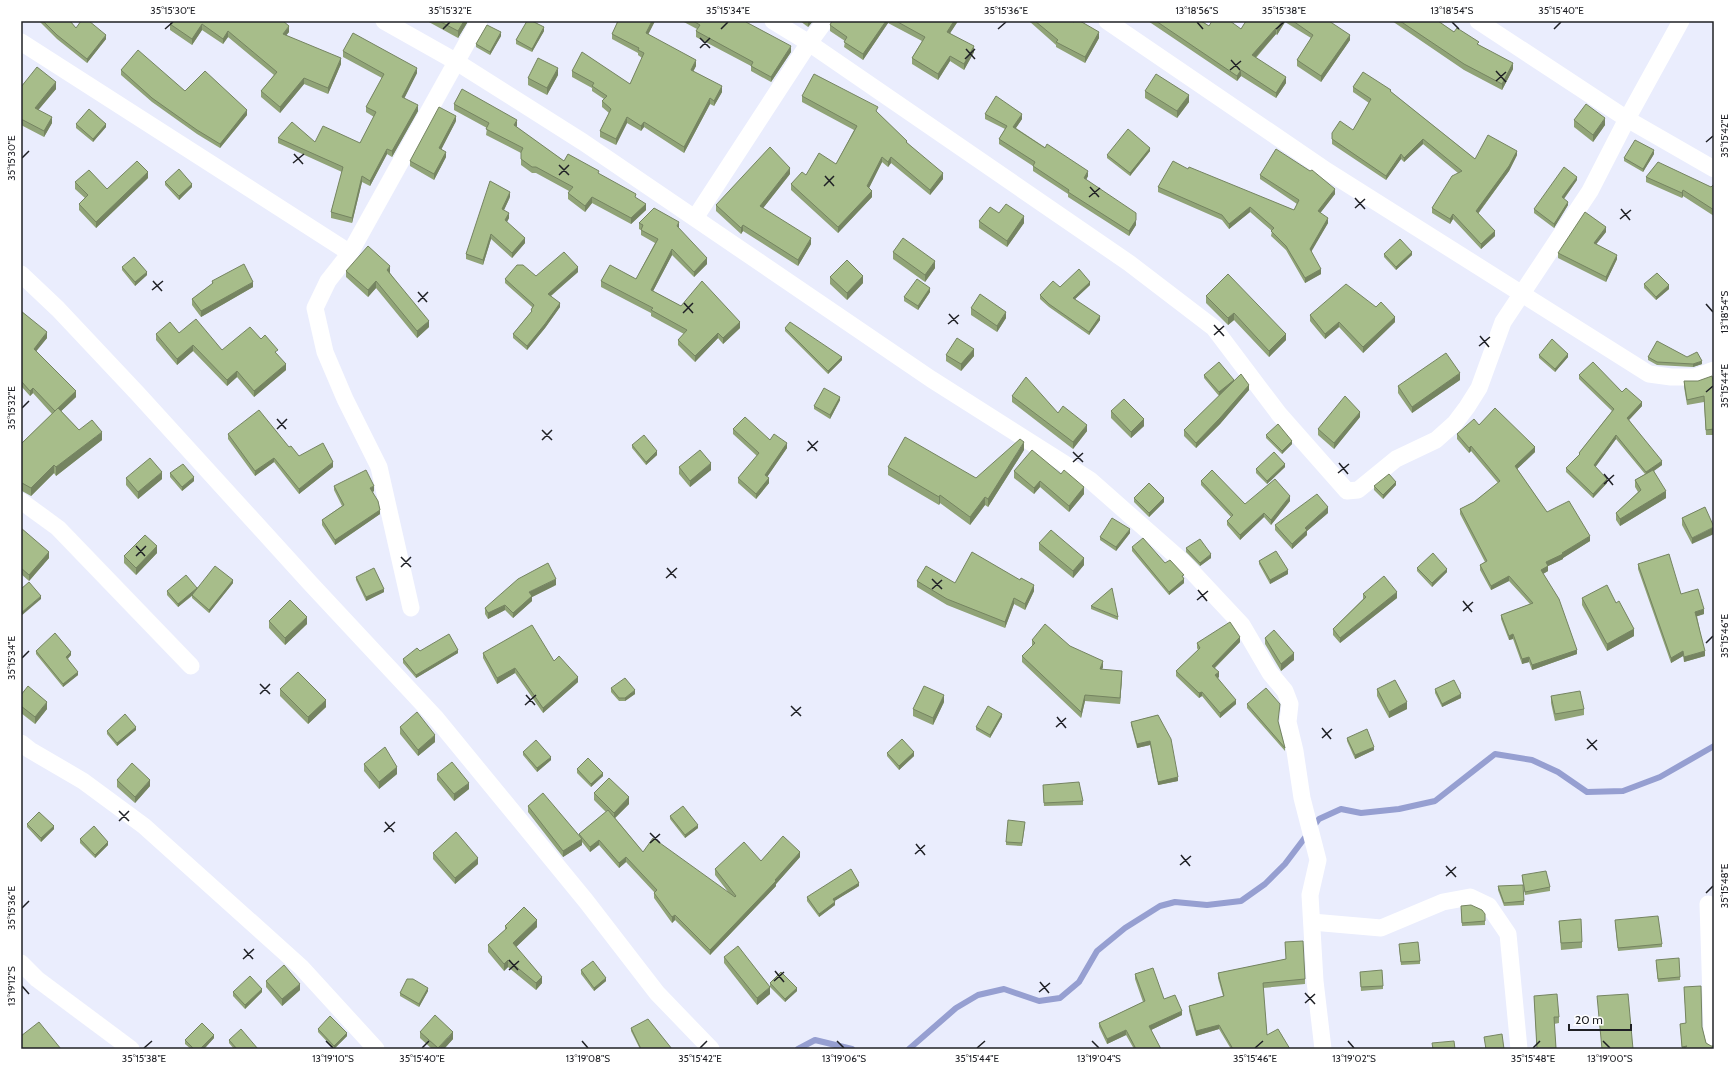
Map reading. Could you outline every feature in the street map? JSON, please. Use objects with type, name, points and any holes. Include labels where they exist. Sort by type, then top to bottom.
[{"type":"street","points":[[384,21],[455,61],[583,142],[931,379],[1090,480],[1183,562],[1242,625],[1270,673],[1285,691],[1290,704],[1288,722],[1295,751],[1302,798],[1318,860],[1310,895],[1315,981],[1323,1049]]},
{"type":"street","points":[[410,608],[379,467],[345,399],[325,352],[315,308],[328,281],[350,253],[455,61],[479,21]]},
{"type":"street","points":[[772,21],[809,42],[1129,263],[1214,328],[1279,414],[1347,491],[1358,490],[1396,459],[1436,440],[1455,423],[1479,388],[1503,322],[1590,192],[1627,119],[1681,21]]},
{"type":"street","points":[[695,218],[809,42],[826,21]]},
{"type":"street","points":[[1107,21],[1326,171],[1522,292],[1594,340],[1649,374],[1671,377],[1695,377],[1714,370]]},
{"type":"street","points":[[1478,21],[1627,119],[1714,169]]},
{"type":"street","points":[[21,42],[350,253]]},
{"type":"street","points":[[21,274],[58,309],[132,388],[304,578],[434,717],[586,901],[657,993],[711,1049]]},
{"type":"street","points":[[21,502],[58,528],[191,666]]},
{"type":"street","points":[[21,743],[30,750],[83,781],[144,826],[301,967],[376,1049]]},
{"type":"street","points":[[1312,922],[1381,928],[1443,902],[1470,898],[1489,906],[1508,934],[1511,978],[1520,1049]]},
{"type":"street","points":[[1708,904],[1712,1030],[1714,1041]]},
{"type":"street","points":[[21,963],[37,979],[131,1049]]},
{"type":"building","points":[[43,21],[70,21],[76,28],[81,21],[89,21],[106,35],[87,59],[57,35]]},
{"type":"building","points":[[173,21],[283,21],[289,26],[283,34],[341,58],[328,88],[304,78],[280,107],[261,91],[277,72],[228,31],[223,39],[202,24],[192,39],[170,24]]},
{"type":"building","points":[[439,21],[464,21],[458,31]]},
{"type":"building","points":[[527,21],[532,21],[544,27],[532,49],[516,40]]},
{"type":"building","points":[[618,21],[652,21],[646,33],[696,60],[691,70],[722,86],[714,101],[710,98],[684,147],[644,122],[641,126],[627,117],[616,139],[600,131],[611,109],[602,101],[607,96],[592,86],[594,83],[572,71],[582,52],[630,84],[644,53],[638,50],[639,48],[612,34]]},
{"type":"building","points":[[693,21],[747,21],[746,22],[791,46],[771,77],[751,66],[753,62],[696,31],[700,25]]},
{"type":"building","points":[[832,21],[886,21],[863,54],[844,42],[847,37],[830,25]]},
{"type":"building","points":[[896,21],[954,21],[947,32],[974,46],[964,64],[950,56],[938,74],[912,58],[925,37]]},
{"type":"building","points":[[1035,21],[1080,21],[1099,32],[1085,57],[1056,42],[1058,40]]},
{"type":"building","points":[[1156,21],[1201,21],[1209,26],[1212,21],[1230,21],[1241,29],[1246,21],[1282,21],[1277,29],[1276,28],[1252,55],[1286,77],[1276,93],[1241,70],[1237,76]]},
{"type":"building","points":[[1293,21],[1329,21],[1350,35],[1321,76],[1297,60],[1313,35]]},
{"type":"building","points":[[1400,21],[1438,21],[1454,32],[1457,28],[1479,42],[1477,44],[1513,63],[1502,84],[1464,64]]},
{"type":"building","points":[[487,25],[501,32],[490,52],[476,44]]},
{"type":"building","points":[[353,33],[417,68],[402,97],[418,105],[392,151],[387,149],[370,181],[362,176],[352,218],[331,212],[343,167],[278,138],[292,122],[315,142],[323,126],[360,143],[376,112],[366,107],[384,74],[343,51]]},
{"type":"building","points":[[138,50],[185,91],[205,71],[247,110],[220,144],[197,130],[152,98],[121,70]]},
{"type":"building","points":[[538,58],[558,68],[547,88],[528,78]]},
{"type":"building","points":[[37,67],[56,82],[35,108],[52,117],[44,131],[21,119],[21,87]]},
{"type":"building","points":[[1363,72],[1391,90],[1390,91],[1475,159],[1488,135],[1517,151],[1509,166],[1476,211],[1495,231],[1481,244],[1453,214],[1450,219],[1432,208],[1452,176],[1462,171],[1423,139],[1404,158],[1401,154],[1386,176],[1332,139],[1332,133],[1340,121],[1353,130],[1371,99],[1353,87]]},
{"type":"building","points":[[814,74],[878,107],[876,111],[907,141],[906,142],[943,173],[930,190],[891,157],[888,162],[882,157],[867,186],[872,191],[838,227],[791,184],[802,172],[806,175],[819,153],[836,164],[857,126],[802,96]]},
{"type":"building","points":[[1156,74],[1189,95],[1177,111],[1145,91]]},
{"type":"building","points":[[462,89],[517,120],[514,125],[564,161],[568,154],[636,194],[635,197],[646,204],[631,218],[592,197],[585,206],[568,193],[573,187],[536,167],[532,167],[521,159],[521,152],[523,148],[486,129],[489,123],[454,104]]},
{"type":"building","points":[[996,96],[1022,114],[1013,127],[1045,148],[1047,144],[1088,171],[1084,178],[1136,213],[1136,220],[1129,231],[1068,192],[1069,190],[1033,166],[1035,162],[999,139],[1007,126],[985,114]]},
{"type":"building","points":[[1586,104],[1605,118],[1593,135],[1574,120]]},
{"type":"building","points":[[439,107],[456,116],[439,148],[446,152],[434,174],[410,161]]},
{"type":"building","points":[[89,109],[106,124],[93,139],[76,124]]},
{"type":"building","points":[[1128,129],[1150,148],[1130,173],[1107,155]]},
{"type":"building","points":[[1635,140],[1654,150],[1643,169],[1624,158]]},
{"type":"building","points":[[770,147],[790,168],[760,206],[811,238],[798,260],[743,225],[741,228],[716,205]]},
{"type":"building","points":[[1276,149],[1310,171],[1312,170],[1335,189],[1318,211],[1328,218],[1310,249],[1321,269],[1305,278],[1286,246],[1271,231],[1274,228],[1250,207],[1229,224],[1222,215],[1158,187],[1173,161],[1188,169],[1189,167],[1294,210],[1299,200],[1260,175]]},
{"type":"building","points":[[137,161],[148,172],[96,222],[79,204],[88,195],[75,182],[89,170],[107,189]]},
{"type":"building","points":[[1658,162],[1711,187],[1714,185],[1714,210],[1683,190],[1682,193],[1646,177]]},
{"type":"building","points":[[1564,167],[1577,177],[1562,197],[1568,202],[1554,224],[1534,209]]},
{"type":"building","points":[[179,169],[192,184],[179,196],[165,182]]},
{"type":"building","points":[[490,181],[510,192],[502,209],[509,213],[505,220],[525,238],[512,253],[491,234],[483,260],[466,254]]},
{"type":"building","points":[[1006,204],[1024,216],[1007,241],[979,221],[990,207],[999,213]]},
{"type":"building","points":[[654,208],[679,222],[677,226],[707,258],[694,272],[672,249],[651,290],[681,306],[702,281],[740,322],[723,338],[718,333],[695,356],[678,340],[687,330],[651,310],[653,308],[601,281],[610,265],[636,279],[658,239],[641,230],[643,225],[639,223]]},
{"type":"building","points":[[1585,212],[1606,227],[1594,243],[1617,255],[1606,277],[1558,253]]},
{"type":"building","points":[[903,238],[935,261],[925,275],[893,252]]},
{"type":"building","points":[[1400,239],[1412,252],[1396,267],[1384,254]]},
{"type":"building","points":[[368,246],[390,266],[387,270],[429,321],[417,331],[376,281],[368,290],[346,271]]},
{"type":"building","points":[[564,252],[578,267],[548,294],[560,303],[527,346],[513,334],[532,311],[531,310],[534,305],[505,279],[517,265],[523,265],[536,276]]},
{"type":"building","points":[[134,257],[147,272],[135,282],[122,267]]},
{"type":"building","points":[[847,260],[863,276],[847,293],[830,277]]},
{"type":"building","points":[[244,264],[253,282],[201,311],[192,299],[213,283],[212,281]]},
{"type":"building","points":[[1079,269],[1090,282],[1073,298],[1100,316],[1089,332],[1049,304],[1040,295],[1053,281],[1060,287]]},
{"type":"building","points":[[1657,273],[1669,285],[1656,297],[1644,284]]},
{"type":"building","points":[[1228,274],[1286,334],[1269,351],[1234,313],[1228,318],[1206,296]]},
{"type":"building","points":[[917,279],[930,288],[918,306],[904,297]]},
{"type":"building","points":[[1346,284],[1376,307],[1381,302],[1395,317],[1363,347],[1339,322],[1325,334],[1310,315]]},
{"type":"building","points":[[980,294],[1006,312],[997,326],[971,308]]},
{"type":"building","points":[[21,311],[47,332],[34,349],[76,391],[55,411],[33,388],[30,391],[21,381]]},
{"type":"building","points":[[196,319],[222,350],[250,327],[261,339],[265,335],[278,350],[275,352],[286,364],[254,391],[237,371],[227,380],[193,345],[177,359],[156,334],[170,322],[179,333]]},
{"type":"building","points":[[790,322],[842,357],[828,371],[785,328]]},
{"type":"building","points":[[957,338],[974,349],[961,364],[946,355]]},
{"type":"building","points":[[1552,339],[1568,354],[1555,369],[1539,355]]},
{"type":"building","points":[[1657,341],[1687,357],[1697,352],[1702,361],[1693,364],[1657,362],[1648,357]]},
{"type":"building","points":[[1446,353],[1460,373],[1412,407],[1398,386]]},
{"type":"building","points":[[1219,362],[1234,380],[1219,392],[1204,375]]},
{"type":"building","points":[[1593,362],[1622,392],[1626,388],[1642,402],[1627,418],[1662,461],[1646,472],[1616,435],[1594,465],[1607,479],[1593,494],[1566,468],[1580,454],[1579,453],[1614,409],[1579,375]]},
{"type":"building","points":[[1241,374],[1249,385],[1196,443],[1184,430]]},
{"type":"building","points":[[1712,376],[1714,385],[1714,429],[1706,430],[1704,396],[1687,400],[1684,381],[1698,381]]},
{"type":"building","points":[[1026,377],[1058,413],[1063,406],[1087,425],[1073,442],[1012,396]]},
{"type":"building","points":[[824,388],[840,397],[830,415],[814,406]]},
{"type":"building","points":[[1345,396],[1360,412],[1334,443],[1318,429]]},
{"type":"building","points":[[1124,399],[1144,419],[1131,432],[1111,411]]},
{"type":"building","points":[[58,408],[79,430],[92,420],[102,432],[56,467],[54,465],[31,488],[21,483],[21,444]]},
{"type":"building","points":[[1495,408],[1535,447],[1515,466],[1547,512],[1569,501],[1590,536],[1562,553],[1563,554],[1546,562],[1548,566],[1541,570],[1559,599],[1577,650],[1532,665],[1529,657],[1522,659],[1513,634],[1509,636],[1501,615],[1533,603],[1509,576],[1491,586],[1480,565],[1487,561],[1460,509],[1474,502],[1500,481],[1471,446],[1469,448],[1457,434],[1474,419],[1479,425]]},
{"type":"building","points":[[259,410],[289,447],[291,446],[299,456],[323,443],[333,462],[299,489],[274,458],[255,471],[228,434]]},
{"type":"building","points":[[745,417],[770,440],[774,434],[787,443],[765,475],[769,478],[756,494],[738,478],[759,453],[733,429]]},
{"type":"building","points":[[1278,424],[1292,441],[1282,451],[1266,435]]},
{"type":"building","points":[[644,435],[657,451],[646,462],[632,445]]},
{"type":"building","points":[[905,437],[976,478],[1020,439],[1024,442],[988,499],[985,497],[970,517],[940,495],[939,497],[888,467]]},
{"type":"building","points":[[700,450],[711,463],[690,481],[679,467]]},
{"type":"building","points":[[1032,450],[1061,474],[1064,470],[1084,487],[1069,506],[1040,481],[1034,488],[1014,471]]},
{"type":"building","points":[[1274,452],[1285,464],[1267,481],[1256,469]]},
{"type":"building","points":[[150,458],[162,472],[138,492],[126,478]]},
{"type":"building","points":[[183,464],[194,477],[182,487],[170,473]]},
{"type":"building","points":[[366,470],[374,486],[370,488],[378,501],[380,510],[335,540],[322,520],[344,505],[334,486]]},
{"type":"building","points":[[1212,470],[1245,504],[1275,479],[1290,496],[1271,520],[1264,513],[1240,535],[1227,521],[1233,515],[1201,481]]},
{"type":"building","points":[[1653,470],[1666,491],[1620,519],[1616,513],[1641,490],[1635,480]]},
{"type":"building","points":[[1389,474],[1396,482],[1383,495],[1374,486]]},
{"type":"building","points":[[1149,483],[1164,498],[1149,513],[1134,498]]},
{"type":"building","points":[[1317,494],[1328,507],[1305,528],[1307,530],[1292,544],[1275,525]]},
{"type":"building","points":[[1705,507],[1714,527],[1692,538],[1682,518]]},
{"type":"building","points":[[1112,518],[1130,529],[1116,547],[1100,537]]},
{"type":"building","points":[[21,528],[49,552],[29,575],[21,568]]},
{"type":"building","points":[[1051,530],[1084,558],[1073,571],[1039,543]]},
{"type":"building","points":[[145,535],[157,546],[136,568],[124,556]]},
{"type":"building","points":[[1143,538],[1165,563],[1170,560],[1184,575],[1182,576],[1184,579],[1169,592],[1132,547]]},
{"type":"building","points":[[1200,539],[1211,554],[1200,563],[1186,548]]},
{"type":"building","points":[[1276,551],[1288,570],[1270,580],[1259,561]]},
{"type":"building","points":[[972,552],[1020,580],[1021,578],[1034,585],[1025,604],[1014,598],[1005,622],[947,599],[917,581],[926,566],[955,583]]},
{"type":"building","points":[[1433,553],[1447,569],[1432,583],[1417,568]]},
{"type":"building","points":[[1669,554],[1681,594],[1698,589],[1704,609],[1695,612],[1705,651],[1684,657],[1683,651],[1671,658],[1638,564]]},
{"type":"building","points":[[548,563],[556,579],[529,592],[532,596],[513,613],[505,605],[488,613],[485,608],[518,579]]},
{"type":"building","points":[[215,566],[233,580],[209,610],[192,595]]},
{"type":"building","points":[[374,568],[384,589],[366,597],[356,577]]},
{"type":"building","points":[[186,575],[197,588],[178,604],[167,591]]},
{"type":"building","points":[[1384,576],[1397,592],[1340,638],[1333,629],[1366,597],[1363,594]]},
{"type":"building","points":[[29,582],[41,596],[21,613],[21,589]]},
{"type":"building","points":[[1607,585],[1616,603],[1619,601],[1634,629],[1607,644],[1582,598]]},
{"type":"building","points":[[1112,588],[1118,617],[1091,606]]},
{"type":"building","points":[[290,600],[307,617],[285,638],[269,621]]},
{"type":"building","points":[[1230,622],[1240,637],[1212,666],[1219,672],[1215,675],[1236,700],[1220,713],[1202,692],[1199,693],[1176,671],[1200,648],[1197,643]]},
{"type":"building","points":[[1045,624],[1070,646],[1103,661],[1100,669],[1122,671],[1120,698],[1085,695],[1081,712],[1022,656],[1035,643],[1032,640]]},
{"type":"building","points":[[532,625],[554,661],[559,656],[578,677],[543,708],[515,668],[497,678],[483,653]]},
{"type":"building","points":[[1274,630],[1294,653],[1281,664],[1265,638]]},
{"type":"building","points":[[55,633],[71,652],[66,657],[78,672],[63,684],[36,651]]},
{"type":"building","points":[[449,634],[458,650],[416,675],[403,659],[417,648],[420,651]]},
{"type":"building","points":[[298,672],[326,700],[308,717],[280,689]]},
{"type":"building","points":[[625,678],[635,690],[625,698],[619,698],[611,688]]},
{"type":"building","points":[[1395,680],[1407,702],[1389,712],[1377,689]]},
{"type":"building","points":[[1454,680],[1461,694],[1442,704],[1435,689]]},
{"type":"building","points":[[28,686],[47,702],[35,717],[21,706],[21,695]]},
{"type":"building","points":[[924,686],[944,695],[933,718],[913,709]]},
{"type":"building","points":[[1266,688],[1280,704],[1278,721],[1285,748],[1247,704]]},
{"type":"building","points":[[1580,691],[1584,709],[1555,714],[1551,696]]},
{"type":"building","points":[[988,706],[1002,714],[990,735],[976,727]]},
{"type":"building","points":[[417,712],[435,735],[418,750],[400,727]]},
{"type":"building","points":[[125,714],[136,727],[117,743],[107,731]]},
{"type":"building","points":[[1158,715],[1171,739],[1178,777],[1158,782],[1150,741],[1137,744],[1131,722]]},
{"type":"building","points":[[1367,729],[1374,747],[1355,755],[1347,738]]},
{"type":"building","points":[[902,739],[914,752],[899,766],[887,753]]},
{"type":"building","points":[[536,740],[551,757],[537,768],[523,752]]},
{"type":"building","points":[[385,747],[397,767],[379,782],[364,764]]},
{"type":"building","points":[[588,758],[603,773],[591,784],[577,769]]},
{"type":"building","points":[[452,762],[469,783],[454,794],[437,774]]},
{"type":"building","points":[[132,763],[150,780],[135,797],[117,780]]},
{"type":"building","points":[[609,778],[629,797],[614,813],[594,793]]},
{"type":"building","points":[[1079,782],[1083,801],[1044,803],[1043,785]]},
{"type":"building","points":[[543,793],[582,839],[563,851],[528,806]]},
{"type":"building","points":[[683,806],[698,825],[685,835],[670,816]]},
{"type":"building","points":[[608,810],[643,852],[653,838],[735,897],[736,896],[715,869],[744,842],[761,861],[783,836],[800,852],[775,880],[776,881],[710,950],[675,915],[672,917],[654,893],[657,890],[626,857],[619,863],[599,840],[590,847],[579,834]]},
{"type":"building","points":[[39,812],[54,826],[41,838],[27,824]]},
{"type":"building","points":[[1008,820],[1025,822],[1022,843],[1006,842]]},
{"type":"building","points":[[94,826],[108,842],[95,855],[80,839]]},
{"type":"building","points":[[456,832],[478,858],[455,878],[433,853]]},
{"type":"building","points":[[851,869],[859,883],[833,899],[835,902],[819,914],[807,897]]},
{"type":"building","points":[[1546,871],[1550,887],[1525,892],[1522,875]]},
{"type":"building","points":[[1523,885],[1524,901],[1504,903],[1498,886]]},
{"type":"building","points":[[1471,905],[1482,910],[1485,914],[1485,921],[1462,923],[1461,906]]},
{"type":"building","points":[[524,907],[537,920],[513,943],[542,977],[536,983],[508,960],[504,964],[488,945],[507,928],[505,926]]},
{"type":"building","points":[[1658,916],[1662,944],[1618,948],[1615,920]]},
{"type":"building","points":[[1581,919],[1582,942],[1561,943],[1559,921]]},
{"type":"building","points":[[1303,941],[1305,979],[1263,983],[1267,1035],[1278,1029],[1290,1049],[1233,1049],[1219,1025],[1196,1031],[1189,1006],[1224,996],[1218,973],[1286,959],[1285,942]]},
{"type":"building","points":[[1418,942],[1420,961],[1401,962],[1399,944]]},
{"type":"building","points":[[738,946],[770,987],[757,998],[724,957]]},
{"type":"building","points":[[1679,958],[1680,977],[1658,979],[1656,960]]},
{"type":"building","points":[[593,961],[606,978],[594,988],[581,970]]},
{"type":"building","points":[[284,965],[300,984],[282,999],[266,981]]},
{"type":"building","points":[[1153,968],[1164,999],[1175,995],[1182,1011],[1149,1026],[1161,1049],[1136,1049],[1126,1030],[1107,1039],[1099,1023],[1145,1001],[1135,974]]},
{"type":"building","points":[[1382,970],[1383,986],[1361,987],[1360,972]]},
{"type":"building","points":[[781,972],[797,988],[785,999],[770,983]]},
{"type":"building","points":[[250,976],[262,989],[245,1005],[233,992]]},
{"type":"building","points":[[407,979],[413,979],[428,988],[419,1004],[400,993]]},
{"type":"building","points":[[1701,986],[1702,1027],[1706,1043],[1714,1046],[1714,1048],[1683,1049],[1687,1046],[1682,1047],[1680,1024],[1686,1023],[1684,987]]},
{"type":"building","points":[[1557,994],[1559,1017],[1554,1017],[1556,1048],[1537,1049],[1534,996]]},
{"type":"building","points":[[1628,994],[1633,1049],[1602,1049],[1597,996]]},
{"type":"building","points":[[435,1015],[453,1032],[438,1048],[420,1032]]},
{"type":"building","points":[[330,1016],[347,1033],[334,1046],[318,1029]]},
{"type":"building","points":[[648,1019],[672,1049],[641,1049],[631,1028]]},
{"type":"building","points":[[39,1022],[61,1049],[21,1049],[21,1036]]},
{"type":"building","points":[[202,1023],[214,1035],[200,1049],[194,1049],[185,1040]]},
{"type":"building","points":[[241,1029],[258,1049],[237,1049],[229,1040]]},
{"type":"building","points":[[1502,1034],[1504,1049],[1486,1049],[1484,1037]]},
{"type":"building","points":[[1454,1041],[1455,1049],[1433,1049],[1432,1043]]},
{"type":"waterway","points":[[909,1049],[956,1008],[978,995],[1004,989],[1039,1001],[1060,998],[1079,982],[1097,951],[1125,928],[1160,906],[1175,902],[1207,905],[1241,901],[1265,884],[1285,864],[1319,819],[1341,809],[1361,813],[1399,809],[1435,801],[1495,754],[1532,760],[1558,772],[1587,792],[1623,791],[1660,777],[1714,746]]},
{"type":"waterway","points":[[798,1049],[815,1040],[852,1049]]}]
